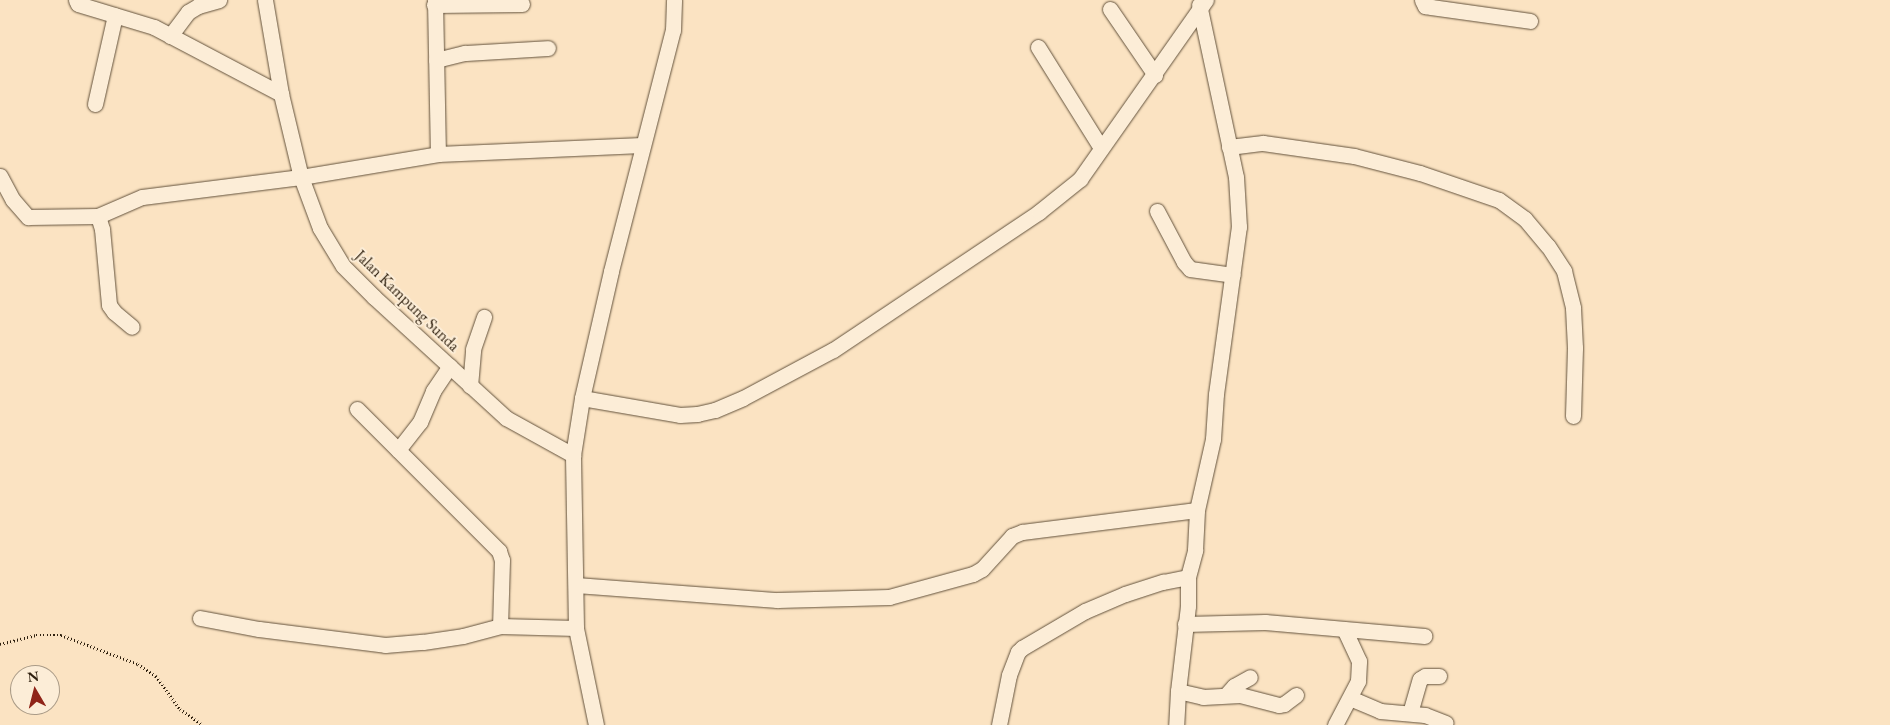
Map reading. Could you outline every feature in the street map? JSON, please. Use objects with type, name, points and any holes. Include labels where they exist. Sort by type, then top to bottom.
[{"type":"street","points":[[76,0],[78,4],[154,27],[281,94]]},
{"type":"street","points":[[170,36],[188,12],[198,6],[219,0]]},
{"type":"street","name":"Jalan Kampung Sunda","points":[[264,0],[281,94],[301,177],[320,228],[344,266],[374,298],[506,418],[573,455]]},
{"type":"street","points":[[596,725],[576,628],[573,455],[582,398],[642,146],[673,30],[674,0]]},
{"type":"street","points":[[1422,0],[1425,6],[1530,21]]},
{"type":"street","points":[[438,154],[434,2],[522,4]]},
{"type":"street","points":[[582,398],[680,415],[697,414],[715,410],[743,398],[833,350],[1039,212],[1080,179],[1155,75],[1201,3]]},
{"type":"street","points":[[1176,725],[1188,577],[1195,550],[1197,510],[1212,439],[1216,394],[1239,227],[1236,177],[1201,3]]},
{"type":"street","points":[[1110,9],[1155,75]]},
{"type":"street","points":[[95,104],[115,15]]},
{"type":"street","points":[[1038,47],[1102,148]]},
{"type":"street","points":[[436,60],[465,53],[548,48]]},
{"type":"street","points":[[1229,147],[1263,143],[1354,156],[1420,173],[1499,200],[1525,218],[1548,246],[1564,270],[1573,308],[1576,348],[1572,416]]},
{"type":"street","points":[[0,176],[12,200],[28,217],[98,216],[142,197],[301,177],[438,154],[642,146]]},
{"type":"street","points":[[1157,211],[1184,262],[1190,269],[1233,275]]},
{"type":"street","points":[[98,216],[102,229],[109,304],[114,312],[132,327]]},
{"type":"street","points":[[470,386],[473,350],[484,317]]},
{"type":"street","points":[[398,450],[420,422],[433,391],[450,366]]},
{"type":"street","points":[[357,410],[498,552],[502,560],[500,626]]},
{"type":"street","points":[[576,585],[778,600],[889,597],[973,574],[982,569],[1012,536],[1022,532],[1197,510]]},
{"type":"street","points":[[999,725],[1009,675],[1018,652],[1022,648],[1085,611],[1155,584],[1188,577]]},
{"type":"street","points":[[200,618],[259,629],[385,645],[463,636],[500,626],[576,628]]},
{"type":"street","points":[[1185,624],[1265,622],[1424,636]]},
{"type":"street","points":[[1335,725],[1358,681],[1359,661],[1344,629]]},
{"type":"street","points":[[1410,713],[1420,679],[1425,676],[1439,676]]},
{"type":"street","points":[[1226,695],[1234,686],[1250,677]]},
{"type":"street","points":[[1178,690],[1204,697],[1240,696],[1279,704],[1284,704],[1296,695]]},
{"type":"street","points":[[1350,698],[1380,711],[1425,715],[1446,723]]},
{"type":"path","points":[[0,644],[36,635],[61,635],[138,664],[156,676],[180,709],[203,725]]}]
